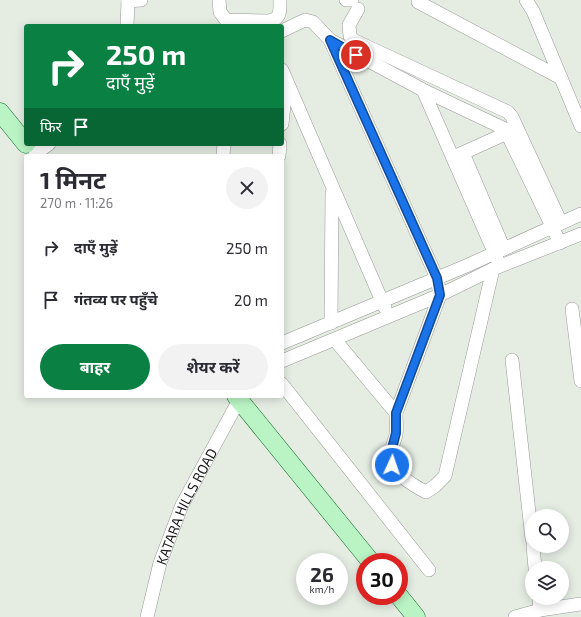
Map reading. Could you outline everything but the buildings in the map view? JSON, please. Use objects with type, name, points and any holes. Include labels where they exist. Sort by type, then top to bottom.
[{"type":"main road","points":[[0,112],[24,137]]},
{"type":"main road","name":"KATARA HILLS ROAD","points":[[237,398],[364,553]]},
{"type":"main road","points":[[406,605],[416,617]]},
{"type":"street","points":[[127,24],[128,1],[141,0]]},
{"type":"street","points":[[219,0],[222,17],[226,20],[237,23],[276,20],[280,11],[280,0]]},
{"type":"street","points":[[346,0],[355,5],[349,25],[350,36],[353,40],[508,112],[512,117],[557,226],[560,243]]},
{"type":"street","points":[[420,0],[418,2],[561,78]]},
{"type":"street","points":[[526,0],[533,11],[581,126]]},
{"type":"street","points":[[284,30],[305,20],[313,22],[330,40],[423,90],[505,129],[557,226]]},
{"type":"street","points":[[330,40],[437,278],[440,295],[396,413],[396,433],[390,456],[392,465],[401,475],[426,492],[435,486],[445,476],[500,252],[458,156],[423,90]]},
{"type":"street","points":[[284,76],[389,317]]},
{"type":"street","points":[[458,156],[507,133]]},
{"type":"street","points":[[331,323],[332,187]]},
{"type":"street","points":[[284,342],[500,252],[581,214]]},
{"type":"street","points":[[284,360],[440,295],[497,268],[560,243],[580,237]]},
{"type":"street","points":[[572,309],[581,381]]},
{"type":"street","points":[[334,340],[396,413]]},
{"type":"street","points":[[512,360],[529,509]]},
{"type":"street","points":[[284,387],[429,570]]},
{"type":"street","name":"KATARA HILLS ROAD","points":[[147,617],[160,563],[182,505],[237,398]]},
{"type":"street","points":[[569,604],[581,604]]},
{"type":"street","points":[[515,617],[537,605]]},
{"type":"route","points":[[356,55],[330,40],[437,278],[440,295],[396,413],[396,433],[390,456],[392,465]]}]
